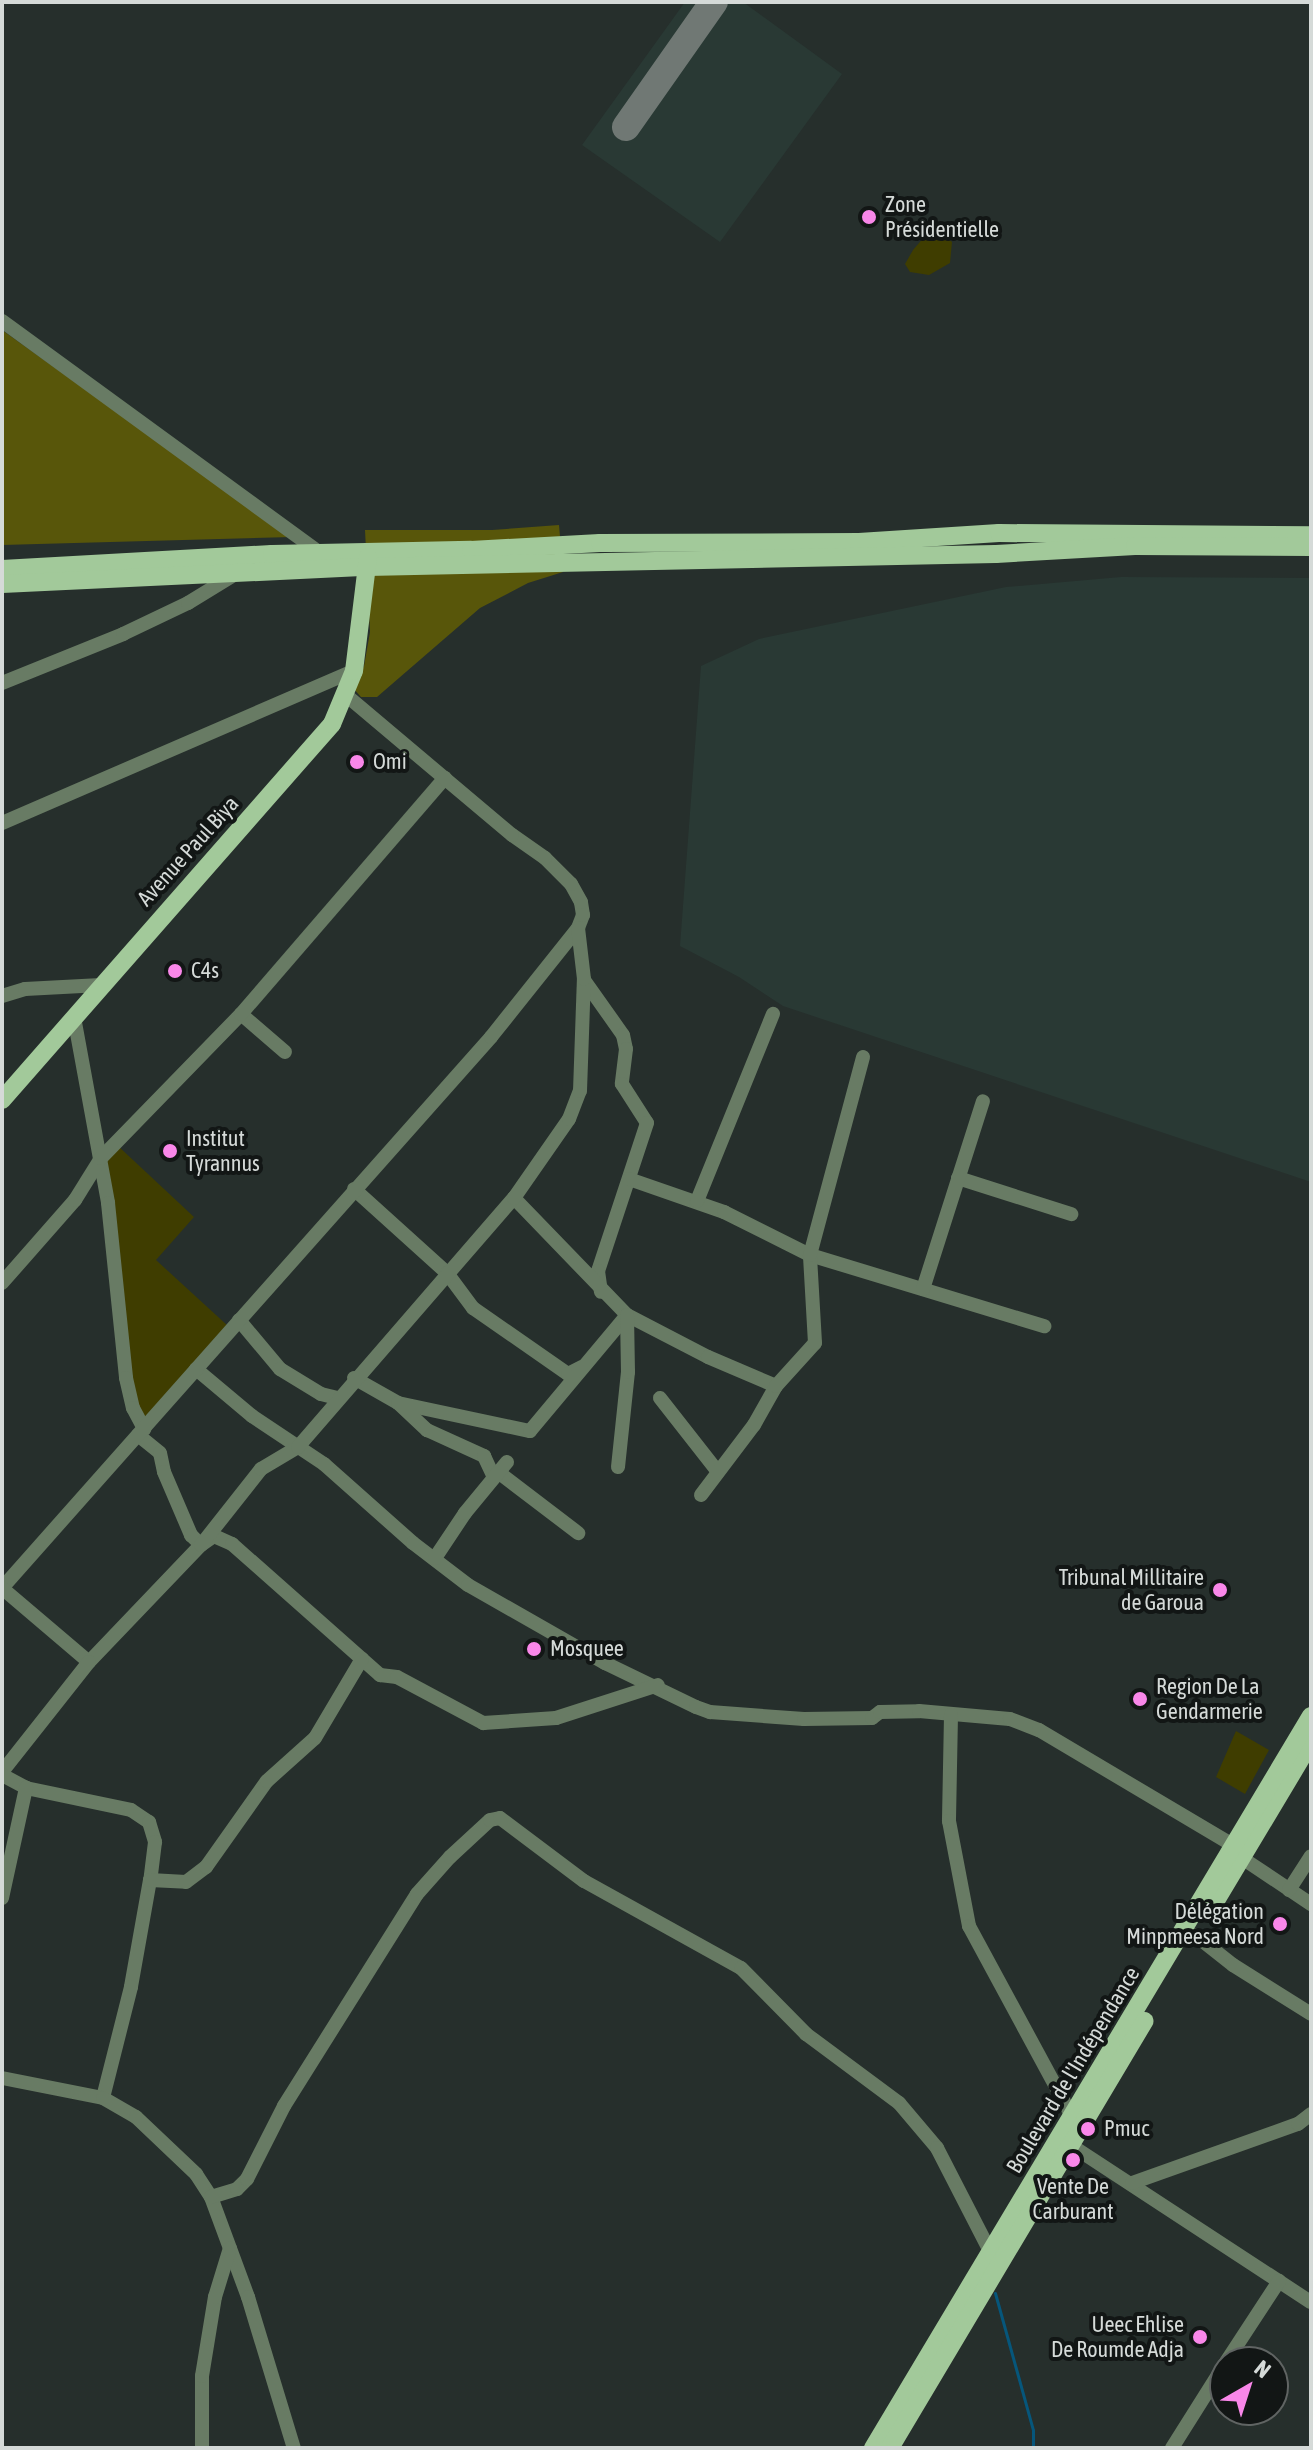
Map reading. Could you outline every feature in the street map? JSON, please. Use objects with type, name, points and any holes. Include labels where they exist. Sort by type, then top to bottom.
[{"type":"main road","points":[[2,584],[334,568],[361,560],[600,543],[859,542],[999,533],[1311,535]]},
{"type":"main road","points":[[2,569],[320,553],[361,560],[996,554],[1135,546],[1311,547]]},
{"type":"main road","name":"Avenue Paul Biya","points":[[2,1100],[332,724],[354,671],[361,560]]},
{"type":"main road","points":[[334,568],[358,602]]},
{"type":"main road","name":"Boulevard de l'Indépendance","points":[[890,2448],[1066,2142],[1195,1935],[1311,1716]]},
{"type":"main road","name":"Boulevard de l'Indépendance","points":[[873,2448],[991,2253],[1066,2142],[1073,2118],[1238,1852],[1311,1742]]},
{"type":"street","points":[[2,321],[320,553]]},
{"type":"street","points":[[2,683],[123,634],[188,603],[239,572]]},
{"type":"street","points":[[2,823],[354,671]]},
{"type":"street","points":[[89,1662],[2,1588],[491,1037],[578,928],[583,915],[581,902],[571,884],[545,858],[346,695]]},
{"type":"street","points":[[2,1283],[75,1200],[101,1158],[241,1014],[445,778]]},
{"type":"street","points":[[103,2098],[131,1987],[150,1880],[155,1842],[149,1822],[131,1810],[26,1788],[2,1773],[89,1662],[201,1545],[261,1469],[298,1447],[354,1378],[514,1198],[576,1104],[580,1091],[584,979],[578,928]]},
{"type":"street","points":[[584,979],[623,1035],[626,1049],[622,1084],[646,1117],[598,1271],[601,1292]]},
{"type":"street","points":[[2,996],[25,989],[101,985]]},
{"type":"street","points":[[241,1014],[285,1052]]},
{"type":"street","points":[[697,1201],[773,1014]]},
{"type":"street","points":[[74,1017],[101,1158],[126,1378],[133,1408],[141,1432],[160,1453],[184,1523],[201,1545]]},
{"type":"street","points":[[701,1495],[754,1425],[776,1386],[815,1343],[810,1255],[863,1057]]},
{"type":"street","points":[[923,1289],[983,1101]]},
{"type":"street","points":[[958,1178],[1071,1214]]},
{"type":"street","points":[[629,1179],[697,1201],[810,1255],[1044,1326]]},
{"type":"street","points":[[354,1189],[447,1273],[473,1308],[568,1374],[587,1365]]},
{"type":"street","points":[[514,1198],[601,1292],[627,1315],[708,1357],[776,1386]]},
{"type":"street","points":[[398,1403],[530,1431],[627,1315]]},
{"type":"street","points":[[618,1467],[628,1372],[627,1315]]},
{"type":"street","points":[[239,1320],[280,1369],[321,1394],[337,1398]]},
{"type":"street","points":[[196,1369],[252,1416],[324,1464],[355,1495],[468,1585],[605,1663],[658,1685],[710,1712],[804,1719],[872,1718],[880,1712],[1010,1719],[1027,1724],[1238,1852],[1311,1904]]},
{"type":"street","points":[[354,1378],[398,1403],[427,1430],[484,1456],[578,1533]]},
{"type":"street","points":[[660,1398],[718,1472]]},
{"type":"street","points":[[435,1558],[500,1470]]},
{"type":"street","points":[[201,1545],[214,1536],[232,1544],[355,1649],[380,1675],[397,1677],[483,1723],[556,1718],[658,1685]]},
{"type":"street","points":[[150,1880],[186,1882],[206,1867],[267,1781],[315,1738],[362,1659]]},
{"type":"street","points":[[951,1715],[949,1821],[969,1926],[1073,2118]]},
{"type":"street","points":[[2,1898],[26,1788]]},
{"type":"street","points":[[211,2197],[237,2189],[247,2179],[284,2106],[417,1894],[450,1857],[490,1820],[500,1818],[584,1881],[741,1968],[806,2034],[899,2103],[937,2148],[991,2253]]},
{"type":"street","points":[[1289,1890],[1311,1856]]},
{"type":"street","points":[[1195,1935],[1233,1965],[1311,2014]]},
{"type":"street","points":[[2,2078],[103,2098],[136,2117],[196,2174],[211,2197],[230,2248],[294,2448]]},
{"type":"street","points":[[1132,2183],[1298,2124],[1311,2114]]},
{"type":"street","points":[[1066,2142],[1311,2302]]},
{"type":"street","points":[[202,2448],[202,2376],[215,2297],[230,2248]]},
{"type":"street","points":[[1237,2346],[1279,2281]]},
{"type":"street","points":[[1172,2448],[1209,2390]]},
{"type":"shaded area","points":[[685,2],[743,2],[842,74],[720,242],[582,145]]},
{"type":"shaded area","points":[[938,231],[952,242],[950,263],[929,275],[910,272],[905,264],[913,250],[925,236]]},
{"type":"shaded area","points":[[2,330],[292,537],[2,545]]},
{"type":"shaded area","points":[[559,525],[563,572],[528,583],[480,608],[377,697],[361,697],[353,688],[364,666],[370,632],[365,530],[492,530]]},
{"type":"shaded area","points":[[1121,577],[1311,578],[1311,1182],[783,1006],[739,977],[680,946],[701,666],[759,639],[1006,587]]},
{"type":"shaded area","points":[[117,1145],[194,1217],[156,1260],[228,1326],[144,1429],[133,1408],[101,1158]]},
{"type":"shaded area","points":[[1236,1731],[1269,1750],[1245,1794],[1216,1777]]},
{"type":"waterway","points":[[995,2293],[1033,2430],[1033,2448]]},
{"type":"taxiway","points":[[626,127],[714,2]]},
{"type":"place","name":"Zone Présidentielle","points":[[869,217]]},
{"type":"place","name":"Omi","points":[[357,762]]},
{"type":"place","name":"C4s","points":[[175,971]]},
{"type":"place","name":"Institut Tyrannus","points":[[170,1151]]},
{"type":"place","name":"Tribunal Millitaire de Garoua","points":[[1220,1590]]},
{"type":"place","name":"Mosquee","points":[[534,1649]]},
{"type":"place","name":"Region De La Gendarmerie","points":[[1140,1699]]},
{"type":"place","name":"Délégation Minpmeesa Nord","points":[[1280,1924]]},
{"type":"place","name":"Pmuc","points":[[1088,2129]]},
{"type":"place","name":"Vente De Carburant","points":[[1073,2160]]},
{"type":"place","name":"Ueec Ehlise De Roumde Adja","points":[[1200,2337]]}]
